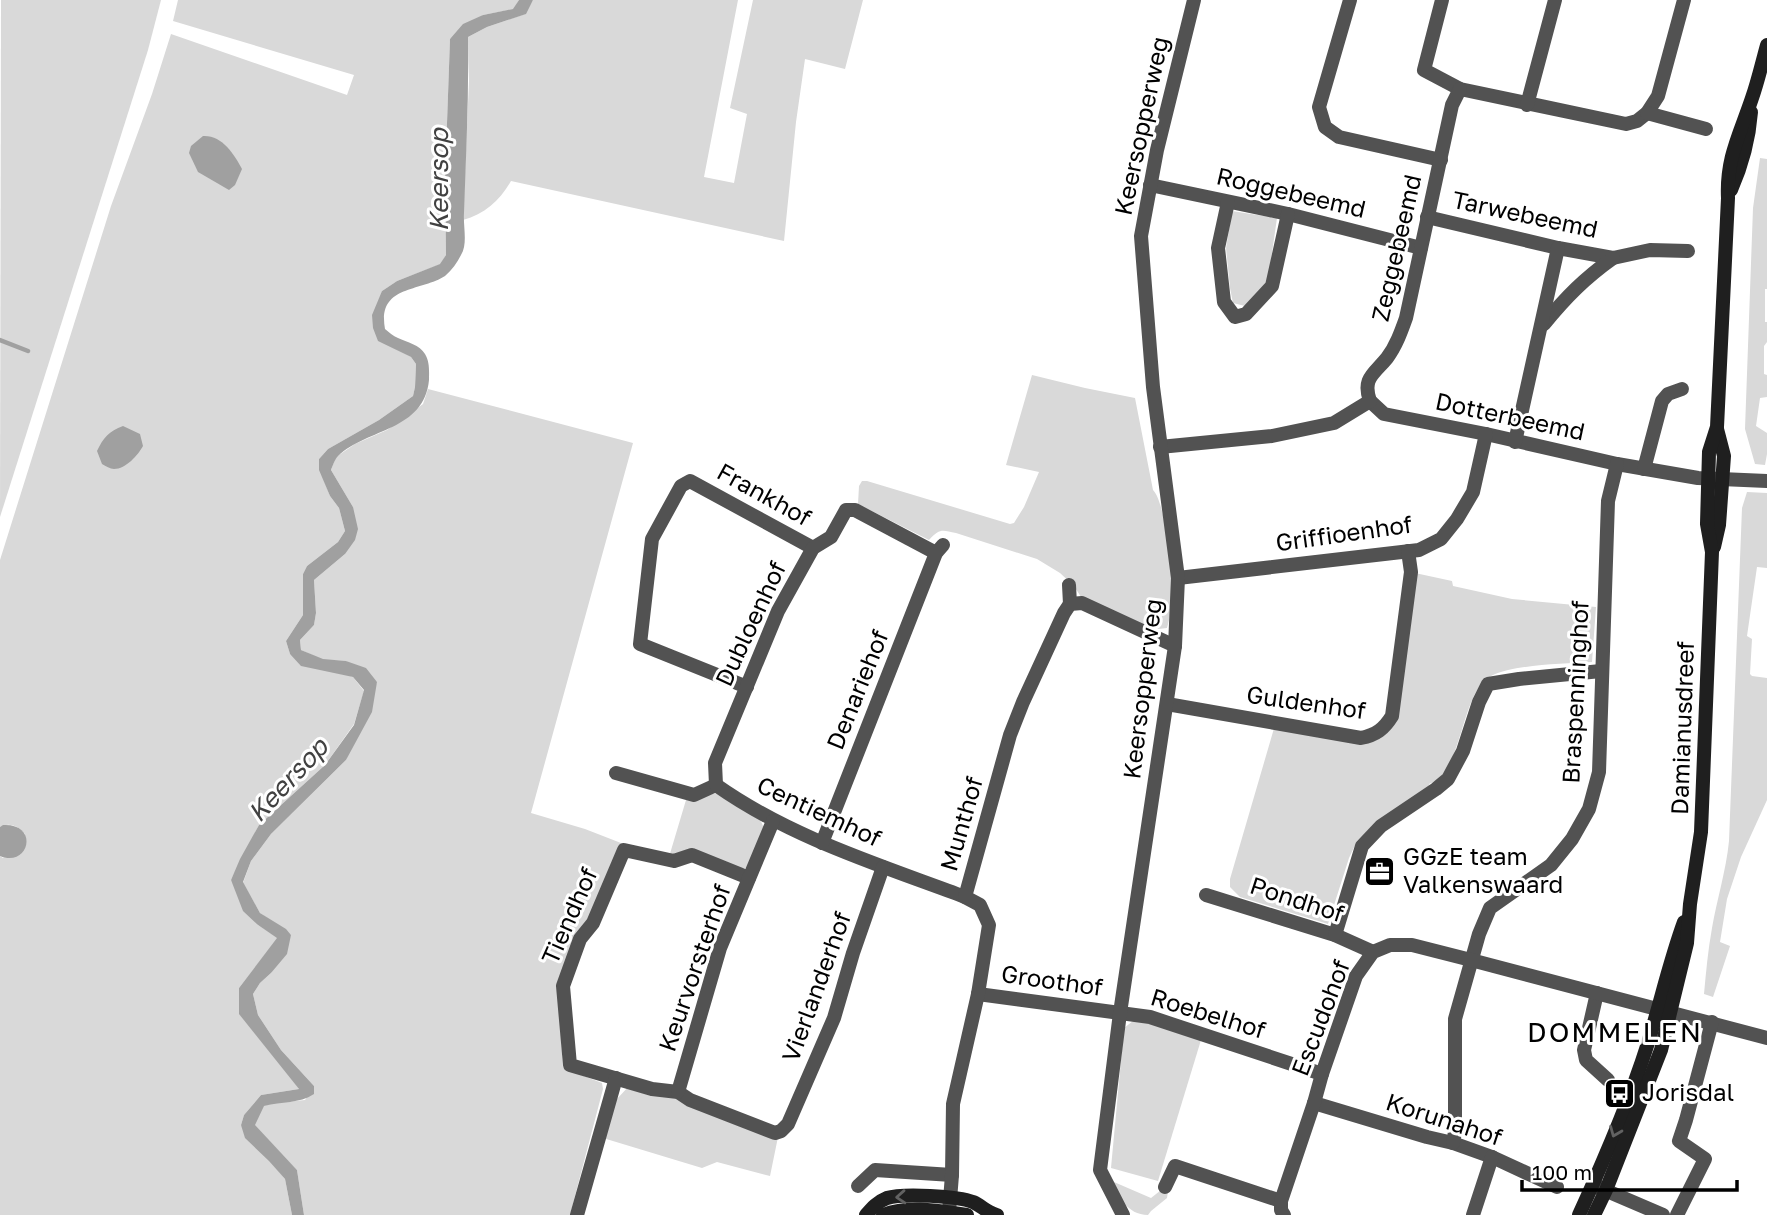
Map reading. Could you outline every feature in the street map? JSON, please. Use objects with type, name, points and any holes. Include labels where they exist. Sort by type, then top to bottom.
[{"type":"street","name":"Keersopperweg","points":[[1123,1215],[1100,1170],[1120,1013],[1175,646],[1178,578],[1148,337],[1141,236],[1160,138],[1194,0]]},
{"type":"street","points":[[1350,0],[1319,107],[1325,127],[1339,137],[1441,160]]},
{"type":"street","points":[[1442,0],[1424,70],[1460,89],[1626,124],[1637,121],[1647,113],[1658,96],[1684,0]]},
{"type":"street","points":[[1527,104],[1555,0]]},
{"type":"street","name":"Damianusdreef","points":[[1579,1215],[1599,1187],[1661,1050],[1664,1010],[1687,943],[1701,832],[1712,552],[1719,526],[1715,479],[1724,456],[1717,427],[1727,180],[1739,132],[1752,99],[1767,45]]},
{"type":"street","name":"Zeggebeemd","points":[[1370,401],[1366,391],[1371,374],[1387,358],[1399,338],[1406,318],[1452,105],[1460,89]]},
{"type":"street","points":[[1647,113],[1706,129]]},
{"type":"street","name":"Roggebeemd","points":[[1150,186],[1288,214],[1421,248]]},
{"type":"street","points":[[1228,202],[1217,248],[1224,302],[1235,317],[1246,314],[1272,286],[1288,214]]},
{"type":"street","name":"Tarwebeemd","points":[[1427,217],[1558,248],[1613,257],[1650,250],[1689,251]]},
{"type":"street","points":[[1515,442],[1558,248]]},
{"type":"street","name":"Tarwebeemd","points":[[1541,328],[1567,296],[1613,257]]},
{"type":"street","points":[[1644,470],[1662,401],[1668,394],[1682,389]]},
{"type":"street","points":[[1160,447],[1284,434],[1334,423],[1370,401]]},
{"type":"street","name":"Dotterbeemd","points":[[1370,401],[1384,414],[1644,470],[1698,478],[1767,481]]},
{"type":"street","name":"Griffioenhof","points":[[1178,578],[1419,550],[1441,539],[1473,492],[1486,434]]},
{"type":"street","name":"Braspenninghof","points":[[1453,1143],[1455,1019],[1471,960],[1490,908],[1551,866],[1572,839],[1589,809],[1599,772],[1608,501],[1616,464]]},
{"type":"street","name":"Frankhof","points":[[747,687],[640,643],[652,539],[681,486],[690,481],[813,548]]},
{"type":"street","name":"Dubloenhof","points":[[716,785],[715,763],[778,611],[813,548],[831,537],[846,510],[855,510],[940,549]]},
{"type":"street","name":"Denariehof","points":[[822,843],[940,549]]},
{"type":"street","name":"Guldenhof","points":[[1167,704],[1361,738],[1374,735],[1392,716],[1411,572],[1408,551]]},
{"type":"street","points":[[1069,585],[1070,604],[1082,603],[1175,646]]},
{"type":"street","name":"Munthof","points":[[949,1205],[953,1104],[978,994],[989,925],[979,905],[965,897],[1010,736],[1023,702],[1070,604]]},
{"type":"street","points":[[1335,935],[1362,846],[1381,826],[1448,779],[1463,751],[1479,702],[1488,684],[1601,671]]},
{"type":"street","points":[[616,773],[694,794],[716,785]]},
{"type":"street","name":"Centiemhof","points":[[716,785],[773,821],[822,843],[965,897]]},
{"type":"street","name":"Keurvorsterhof","points":[[678,1092],[720,948],[773,821]]},
{"type":"street","name":"Tiendhof","points":[[678,1092],[653,1089],[570,1065],[563,986],[580,939],[593,923],[624,850],[674,861],[692,855],[750,878]]},
{"type":"street","name":"Vierlanderhof","points":[[678,1092],[690,1100],[775,1133],[788,1124],[834,1018],[883,867]]},
{"type":"street","name":"Pondhof","points":[[1206,895],[1335,935],[1373,952]]},
{"type":"street","name":"Escudohof","points":[[1283,1208],[1322,1074],[1356,976],[1373,952],[1390,945],[1412,945],[1664,1010]]},
{"type":"street","points":[[1597,993],[1584,1050],[1586,1060],[1608,1080]]},
{"type":"street","name":"Groothof","points":[[978,994],[1120,1013]]},
{"type":"street","points":[[1664,1010],[1767,1038]]},
{"type":"street","name":"Roebelhof","points":[[1120,1013],[1150,1017],[1322,1074]]},
{"type":"street","points":[[1676,1215],[1705,1159],[1679,1141],[1712,1022]]},
{"type":"street","points":[[577,1215],[616,1078]]},
{"type":"street","name":"Korunahof","points":[[1314,1102],[1427,1138],[1453,1143],[1492,1157],[1558,1187]]},
{"type":"street","points":[[1473,1215],[1492,1157]]},
{"type":"street","points":[[1165,1187],[1175,1166],[1283,1208]]},
{"type":"street","points":[[858,1186],[875,1170],[952,1175]]},
{"type":"street","points":[[1599,1187],[1663,1215]]},
{"type":"street","name":"Damianusdreef","points":[[1594,1215],[1599,1187]]},
{"type":"street","points":[[866,1215],[875,1204],[888,1198],[911,1196],[949,1205],[967,1215]]},
{"type":"street","points":[[883,1215],[902,1209],[973,1202],[987,1214]]},
{"type":"shaded area","points":[[1,0],[161,0],[148,50],[0,517]]},
{"type":"shaded area","points":[[178,0],[519,0],[514,9],[483,15],[450,39],[445,179],[446,255],[441,264],[397,281],[382,291],[378,340],[411,357],[416,364],[413,396],[379,420],[328,449],[319,459],[320,470],[330,496],[339,508],[345,531],[338,542],[307,566],[303,574],[303,615],[286,641],[290,654],[353,677],[364,691],[354,724],[325,765],[259,825],[231,880],[258,925],[278,938],[239,988],[299,1089],[261,1095],[244,1115],[241,1125],[285,1179],[292,1215],[0,1215],[0,856],[3,858],[25,834],[14,826],[0,827],[0,560],[111,206],[171,34],[347,95],[354,75],[173,21]]},
{"type":"shaded area","points":[[519,0],[533,0],[526,14],[487,27],[468,37],[463,251],[445,276],[394,297],[387,304],[384,315],[385,329],[420,348],[427,357],[429,380],[425,397],[406,419],[364,439],[338,456],[331,470],[353,507],[358,529],[355,540],[345,554],[314,580],[314,625],[300,640],[301,650],[323,659],[346,661],[366,668],[377,682],[372,712],[346,760],[271,834],[251,861],[243,882],[260,913],[291,935],[287,954],[253,994],[258,1015],[281,1050],[314,1086],[314,1094],[308,1097],[264,1106],[255,1125],[297,1170],[304,1215],[292,1215],[285,1179],[245,1138],[241,1125],[244,1115],[261,1095],[299,1089],[239,1014],[239,988],[277,938],[243,911],[231,880],[259,825],[325,765],[354,725],[364,690],[353,677],[301,666],[290,654],[286,641],[303,615],[303,574],[307,566],[338,542],[345,531],[339,508],[330,496],[319,470],[319,459],[328,449],[379,420],[413,396],[416,364],[411,357],[378,341],[372,315],[382,291],[397,281],[440,264],[446,255],[445,179],[450,39],[463,24],[483,15],[513,9]]},
{"type":"shaded area","points":[[533,0],[738,0],[704,177],[734,183],[747,114],[730,108],[753,0],[863,0],[845,69],[805,59],[784,241],[511,181],[491,205],[463,220],[469,81],[468,37],[487,27],[525,14]]},
{"type":"shaded area","points":[[203,136],[222,142],[242,169],[235,185],[229,190],[198,172],[189,153],[191,146]]},
{"type":"shaded area","points":[[1760,158],[1767,159],[1767,342],[1764,346],[1764,374],[1767,375],[1767,397],[1760,398],[1756,426],[1767,433],[1765,465],[1755,464],[1745,429],[1753,208]]},
{"type":"shaded area","points":[[1232,211],[1277,218],[1268,281],[1245,306],[1233,303],[1230,288],[1226,248]]},
{"type":"shaded area","points":[[1032,375],[1135,398],[1153,490],[1158,497],[1167,540],[1172,595],[1167,628],[1150,630],[1081,597],[1060,573],[1037,559],[947,531],[939,532],[929,540],[858,504],[859,486],[862,481],[867,481],[1014,523],[1039,472],[1006,465]]},
{"type":"shaded area","points":[[428,389],[633,443],[531,813],[621,843],[558,987],[563,1068],[602,1083],[603,1089],[570,1215],[304,1215],[297,1170],[254,1125],[263,1106],[305,1100],[314,1086],[281,1050],[258,1015],[253,994],[271,973],[291,935],[260,913],[243,883],[251,861],[271,834],[346,760],[377,682],[346,661],[323,660],[301,650],[300,640],[314,625],[314,580],[345,554],[353,507],[331,470],[336,457],[355,444],[387,430],[423,404]]},
{"type":"shaded area","points":[[123,426],[140,434],[143,446],[127,464],[114,469],[102,464],[97,451],[107,436]]},
{"type":"shaded area","points":[[1747,492],[1767,493],[1767,568],[1757,567],[1747,636],[1752,639],[1750,674],[1767,678],[1767,800],[1741,857],[1727,899],[1720,942],[1730,946],[1713,997],[1704,994],[1711,936],[1729,841],[1742,508]]},
{"type":"shaded area","points":[[1415,573],[1452,581],[1453,586],[1512,599],[1596,607],[1592,662],[1513,669],[1491,676],[1482,683],[1475,693],[1455,751],[1442,775],[1429,784],[1431,787],[1372,826],[1357,841],[1328,924],[1240,897],[1230,887],[1230,879],[1275,725],[1383,736]]},
{"type":"shaded area","points":[[717,793],[759,819],[763,825],[761,844],[748,868],[728,865],[698,853],[679,852],[669,857],[686,800]]},
{"type":"shaded area","points":[[15,826],[26,837],[26,844],[18,856],[0,856],[0,827]]},
{"type":"shaded area","points":[[1133,1021],[1144,1021],[1201,1040],[1158,1181],[1111,1168],[1124,1028]]},
{"type":"shaded area","points":[[629,1086],[670,1096],[778,1137],[770,1176],[717,1162],[702,1168],[603,1138],[616,1100]]},
{"type":"shaded area","points":[[1107,1179],[1151,1198],[1165,1187],[1168,1191],[1167,1198],[1148,1215],[1134,1212]]},
{"type":"waterway","points":[[0,340],[28,351]]},
{"type":"place","name":"GGzE team Valkenswaard","points":[[1380,871]]},
{"type":"place","name":"Jorisdal","points":[[1619,1093]]},
{"type":"district","name":"DOMMELEN","points":[[1615,1032]]},
{"type":"water label","name":"Keersop","points":[[439,180]]},
{"type":"water label","name":"Keersop","points":[[288,780]]}]
